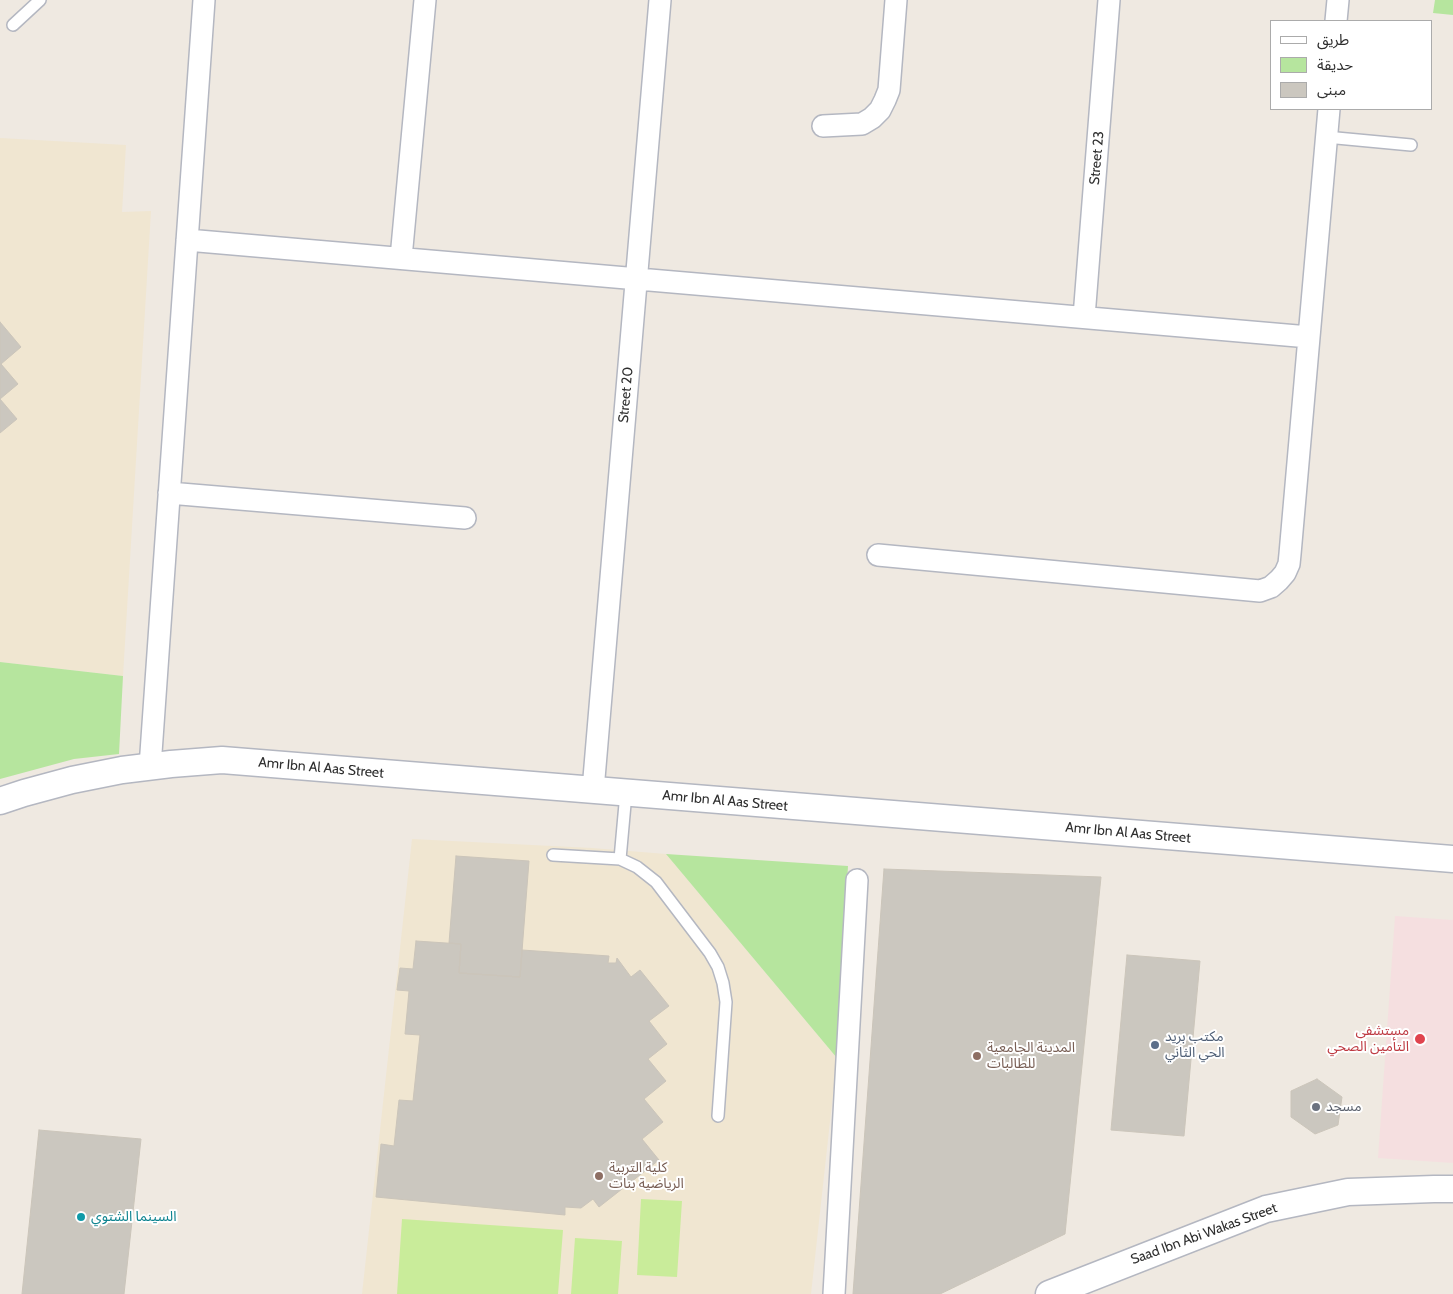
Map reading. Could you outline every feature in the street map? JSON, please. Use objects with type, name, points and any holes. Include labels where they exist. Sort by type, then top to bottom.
[{"type":"street","points":[[150,767],[204,0]]},
{"type":"street","points":[[401,258],[425,0]]},
{"type":"street","name":"Street 20","points":[[593,790],[660,0]]},
{"type":"street","points":[[824,126],[862,124],[880,110],[888,90],[896,0]]},
{"type":"street","name":"Street 23","points":[[1084,317],[1109,0]]},
{"type":"street","points":[[1336,20],[1338,0]]},
{"type":"street","points":[[878,555],[1260,591],[1271,587],[1279,580],[1285,573],[1290,554],[1329,110]]},
{"type":"street","points":[[187,240],[1309,337]]},
{"type":"street","points":[[169,493],[465,518]]},
{"type":"street","name":"Amr Ibn Al Aas Street","points":[[0,801],[72,780],[122,770],[222,760],[1453,859]]},
{"type":"street","points":[[834,1294],[857,880]]},
{"type":"street","name":"Saad Ibn Abi Wakas Street","points":[[1049,1294],[1266,1209],[1348,1192],[1434,1188],[1453,1189]]},
{"type":"lane","points":[[13,25],[40,0]]},
{"type":"lane","points":[[1326,137],[1411,145]]},
{"type":"lane","points":[[620,859],[626,793]]},
{"type":"lane","points":[[553,855],[620,859],[637,867],[656,882],[710,953],[718,967],[726,1002],[718,1116]]},
{"type":"shaded area","points":[[0,138],[126,145],[122,212],[151,211],[123,676],[0,662]]},
{"type":"shaded area","name":"كلية التربية الرياضية بنات","points":[[412,839],[592,848],[666,854],[837,1058],[811,1294],[362,1294]]},
{"type":"shaded area","name":"مستشفى التأمين الصحي","points":[[1395,916],[1453,920],[1453,1163],[1378,1158]]},
{"type":"green space","points":[[1435,0],[1453,0],[1453,15],[1433,13]]},
{"type":"green space","points":[[0,662],[123,676],[119,754],[74,759],[0,779]]},
{"type":"green space","points":[[666,854],[848,866],[837,1058]]},
{"type":"green space","points":[[641,1199],[682,1201],[677,1277],[637,1275]]},
{"type":"green space","points":[[402,1219],[563,1230],[558,1294],[397,1294]]},
{"type":"green space","points":[[575,1238],[622,1241],[618,1294],[571,1294]]},
{"type":"building","points":[[0,322],[21,347],[1,364],[18,384],[0,399]]},
{"type":"building","points":[[0,399],[17,419],[0,433]]},
{"type":"building","points":[[456,856],[529,861],[520,977],[459,973],[461,944],[449,943]]},
{"type":"building","name":"المدينة الجامعية للطالبات","points":[[884,869],[1101,877],[1065,1234],[940,1294],[853,1294]]},
{"type":"building","points":[[416,941],[461,944],[459,973],[520,977],[522,950],[609,956],[608,963],[616,963],[617,958],[631,977],[640,970],[669,1006],[649,1021],[667,1044],[648,1059],[666,1081],[644,1099],[663,1122],[642,1139],[659,1160],[599,1207],[593,1199],[581,1208],[565,1207],[565,1215],[376,1197],[381,1144],[394,1146],[399,1100],[413,1101],[420,1035],[405,1034],[409,991],[397,990],[400,968],[413,969]]},
{"type":"building","name":"مكتب بريد الحي الثاني","points":[[1127,955],[1200,961],[1184,1136],[1111,1130]]},
{"type":"building","name":"مسجد","points":[[1317,1079],[1342,1097],[1338,1125],[1315,1134],[1291,1117],[1291,1091]]},
{"type":"building","name":"السينما الشتوي","points":[[39,1130],[141,1139],[124,1294],[22,1294]]},
{"type":"place","name":"مستشفى التأمين الصحي","points":[[1420,1039]]},
{"type":"place","name":"مكتب بريد الحي الثاني","points":[[1155,1045]]},
{"type":"place","name":"المدينة الجامعية للطالبات","points":[[977,1056]]},
{"type":"place","name":"مسجد","points":[[1316,1107]]},
{"type":"place","name":"كلية التربية الرياضية بنات","points":[[599,1176]]},
{"type":"place","name":"السينما الشتوي","points":[[81,1217]]}]
